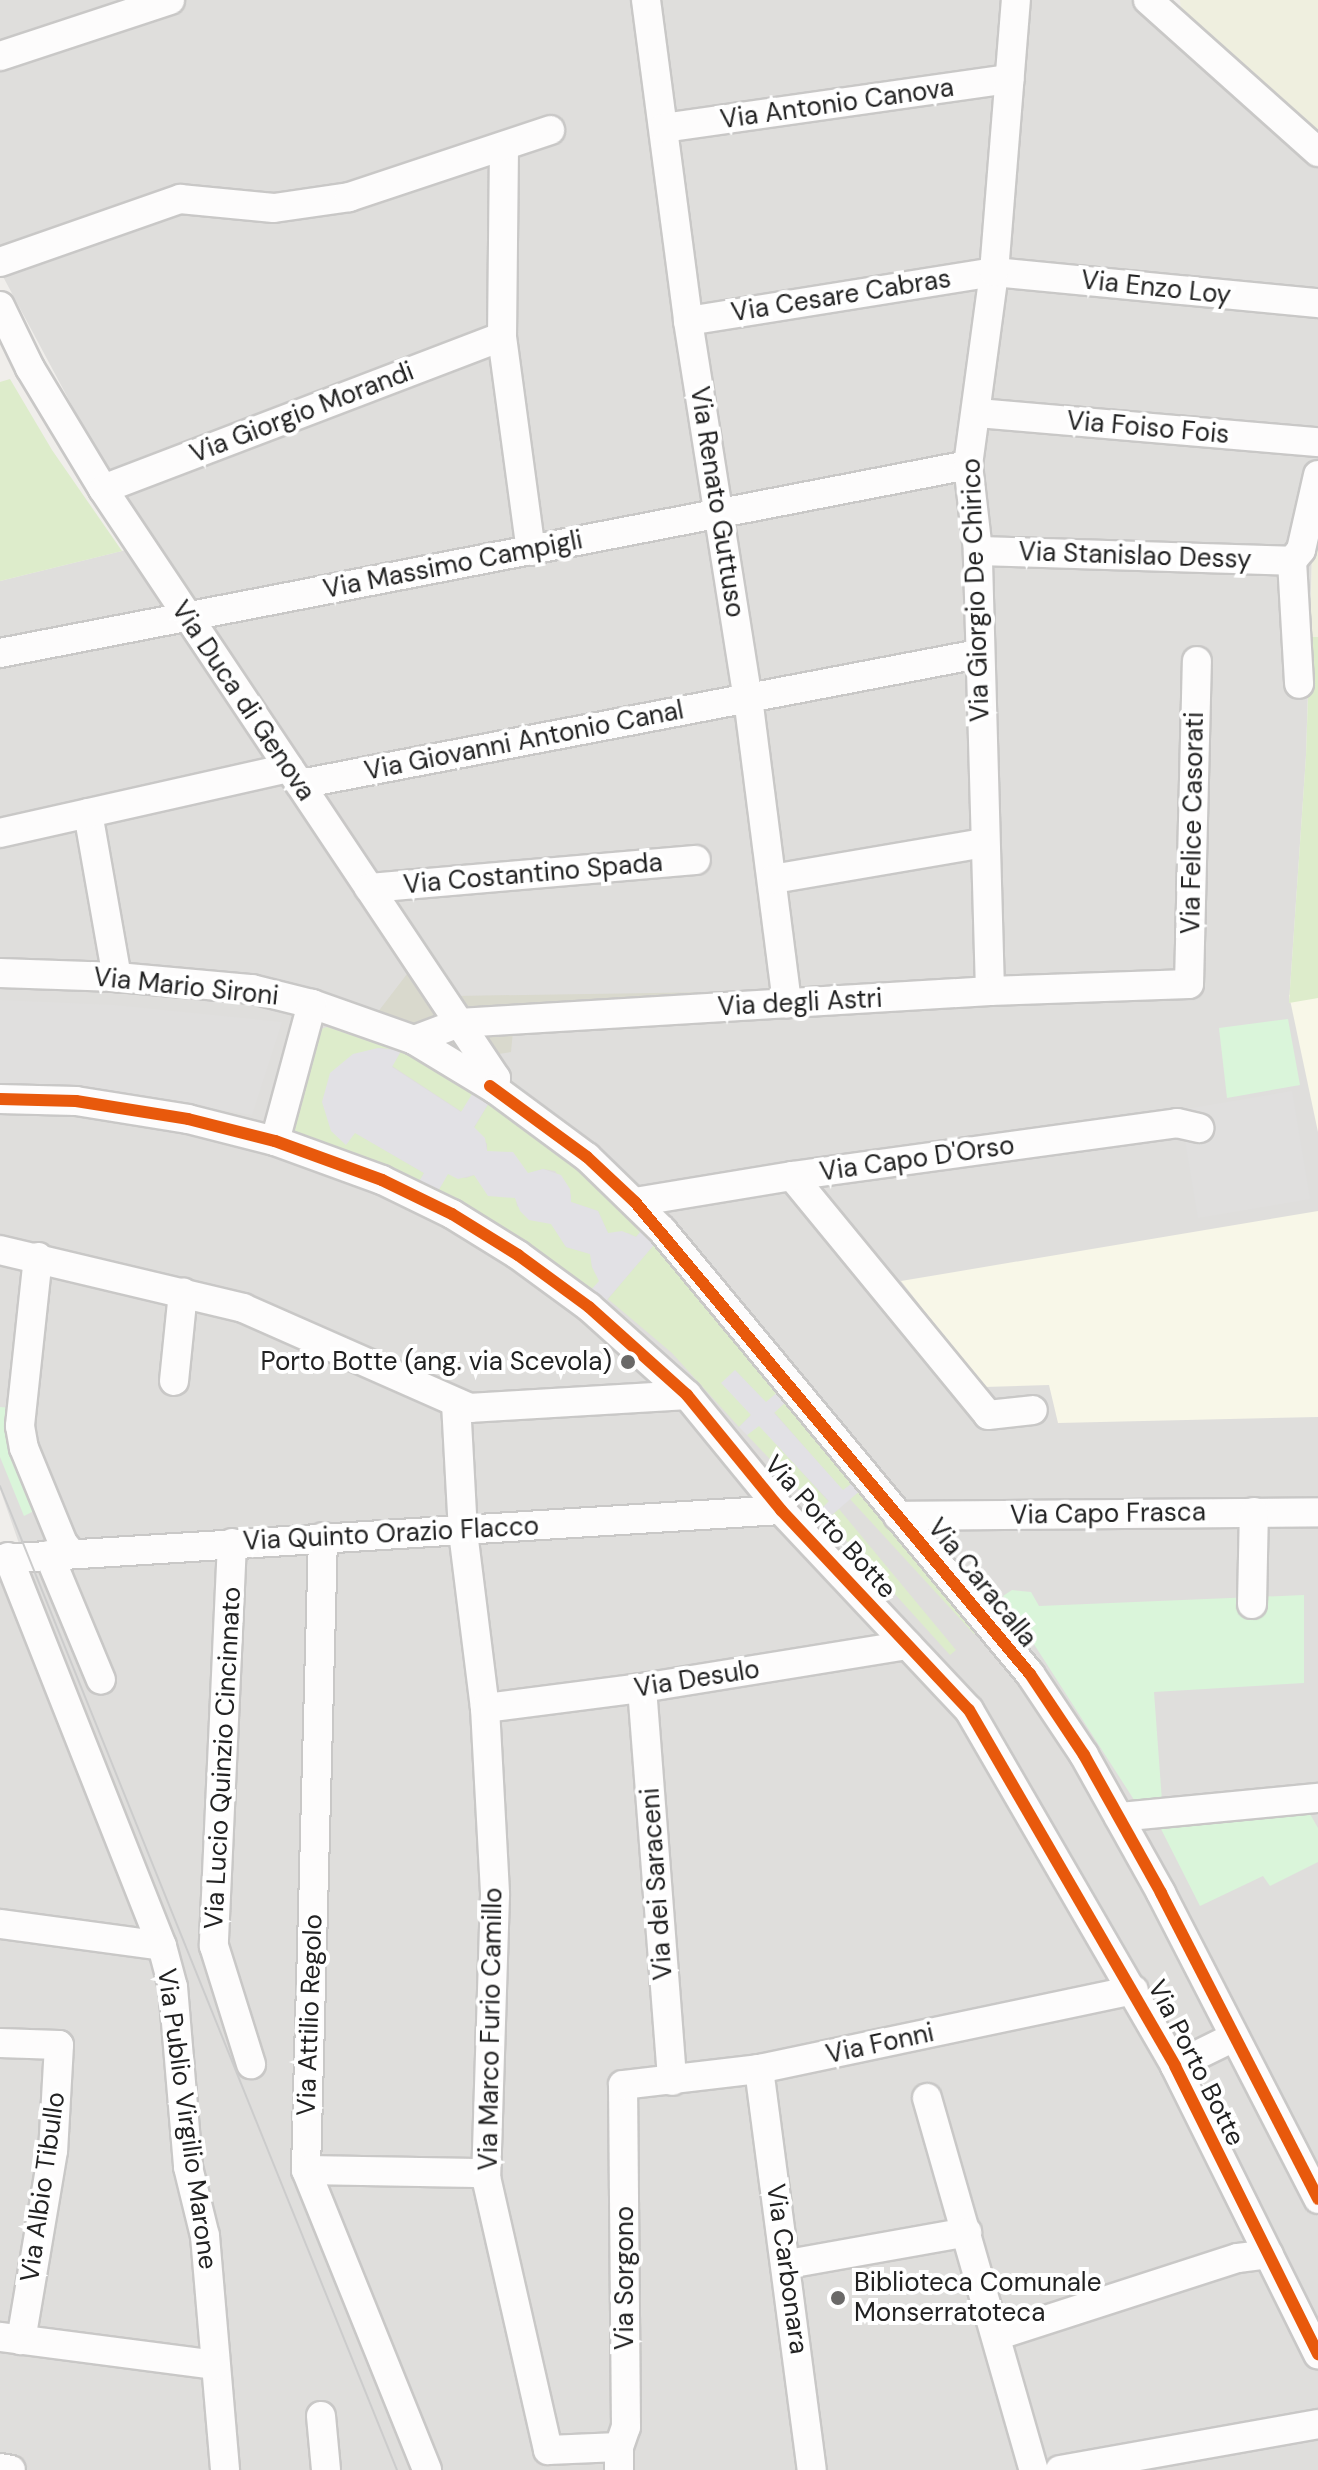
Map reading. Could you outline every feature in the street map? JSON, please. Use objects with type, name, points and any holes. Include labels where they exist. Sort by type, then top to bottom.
[{"type":"street","points":[[0,56],[170,0]]},
{"type":"street","name":"Via Renato Guttuso","points":[[646,0],[688,321],[748,698],[787,1004]]},
{"type":"street","name":"Via Giorgio De Chirico","points":[[990,991],[978,654],[978,551],[968,465],[994,272],[1016,0]]},
{"type":"street","points":[[1156,3],[1318,152]]},
{"type":"street","name":"Via Antonio Canova","points":[[664,128],[1010,79]]},
{"type":"street","points":[[0,262],[180,199],[274,208],[349,197],[550,130]]},
{"type":"street","points":[[504,147],[502,337],[531,551]]},
{"type":"street","name":"Via Enzo Loy","points":[[994,272],[1318,303]]},
{"type":"street","name":"Via Cesare Cabras","points":[[688,321],[994,272]]},
{"type":"street","name":"Via Duca di Genova","points":[[0,306],[30,368],[103,489],[496,1078],[495,1089]]},
{"type":"street","name":"Via Giorgio Morandi","points":[[103,489],[502,337]]},
{"type":"street","name":"Via Foiso Fois","points":[[977,413],[1318,442]]},
{"type":"street","name":"Via Massimo Campigli","points":[[0,653],[968,465]]},
{"type":"street","points":[[1299,684],[1292,561],[1301,550],[1318,475]]},
{"type":"street","name":"Via Stanislao Dessy","points":[[978,551],[1292,561]]},
{"type":"street","name":"Via Giovanni Antonio Canal","points":[[0,833],[88,813],[748,698],[978,654]]},
{"type":"street","name":"Via Felice Casorati","points":[[1189,984],[1197,661]]},
{"type":"street","points":[[88,813],[117,977]]},
{"type":"street","points":[[773,879],[984,843]]},
{"type":"street","name":"Via Costantino Spada","points":[[369,888],[696,860]]},
{"type":"street","name":"Via Mario Sironi","points":[[0,973],[117,977],[252,989],[312,1004],[414,1040]]},
{"type":"street","name":"Via degli Astri","points":[[414,1040],[459,1023],[990,991],[1189,984]]},
{"type":"street","points":[[275,1141],[312,1004]]},
{"type":"street","name":"Via Caracalla","points":[[414,1040],[495,1089],[587,1157],[635,1202],[1030,1674],[1084,1755],[1195,1954],[1318,2199]]},
{"type":"street","name":"Via Porto Botte","points":[[0,1099],[132,1108],[275,1141],[382,1180],[452,1214],[518,1255],[589,1307],[687,1395],[781,1510],[969,1710],[1134,1990],[1318,2354]]},
{"type":"street","name":"Via Capo D'Orso","points":[[635,1202],[792,1176],[1177,1123],[1199,1128]]},
{"type":"street","points":[[792,1176],[988,1415],[1033,1410]]},
{"type":"street","points":[[0,1250],[243,1308],[470,1408],[687,1395]]},
{"type":"street","points":[[38,1257],[20,1426],[24,1448],[101,1680]]},
{"type":"street","points":[[174,1381],[183,1292]]},
{"type":"street","name":"Via Marco Furio Camillo","points":[[456,1403],[463,1532],[485,1708],[495,1895],[486,2177],[548,2450],[619,2458]]},
{"type":"street","name":"Via Quinto Orazio Flacco","points":[[4,1558],[781,1510]]},
{"type":"street","points":[[1252,1604],[1254,1512]]},
{"type":"street","name":"Via Capo Frasca","points":[[898,1516],[1318,1512]]},
{"type":"street","name":"Via Attilio Regolo","points":[[323,1537],[306,2170],[427,2470]]},
{"type":"street","name":"Via Lucio Quinzio Cincinnato","points":[[232,1543],[214,1946],[251,2064]]},
{"type":"street","name":"Via Publio Virgilio Marone","points":[[4,1558],[162,1946],[173,1987],[188,2167],[205,2236],[225,2470]]},
{"type":"street","name":"Via Desulo","points":[[485,1708],[642,1688],[908,1645]]},
{"type":"street","name":"Via dei Saraceni","points":[[642,1688],[672,2081]]},
{"type":"street","points":[[1119,1817],[1317,1800]]},
{"type":"street","points":[[0,1924],[162,1946]]},
{"type":"street","name":"Via Fonni","points":[[623,2085],[759,2069],[1134,1990]]},
{"type":"street","points":[[1175,2066],[1234,2037]]},
{"type":"street","name":"Via Albio Tibullo","points":[[0,2043],[59,2045],[53,2151],[10,2338]]},
{"type":"street","name":"Via Carbonara","points":[[759,2069],[788,2264],[812,2470]]},
{"type":"street","name":"Via Sorgono","points":[[619,2458],[626,2427],[623,2085]]},
{"type":"street","points":[[927,2098],[1034,2470]]},
{"type":"street","points":[[306,2170],[476,2173],[486,2177]]},
{"type":"street","points":[[788,2264],[967,2232]]},
{"type":"street","points":[[996,2336],[1238,2258],[1269,2254]]},
{"type":"street","points":[[10,2338],[215,2365]]},
{"type":"street","points":[[321,2416],[326,2470]]},
{"type":"street","points":[[1060,2470],[1318,2424]]},
{"type":"street","points":[[0,2468],[11,2470]]},
{"type":"shaded area","points":[[0,0],[1165,0],[1318,137],[1318,535],[1312,555],[1306,756],[1289,1003],[1318,998],[1318,2470],[0,2470],[0,1554],[22,1552],[0,1489],[0,581],[142,546],[92,443],[0,271]]},
{"type":"shaded area","points":[[435,961],[453,996],[778,991],[513,1031],[511,1052],[459,1060],[374,1017],[407,974]]},
{"type":"shaded area","points":[[1318,991],[1318,1132],[1289,995]]},
{"type":"shaded area","points":[[0,1000],[114,1005],[282,1022],[252,1115],[116,1092],[0,1089]]},
{"type":"shaded area","points":[[378,1048],[401,1051],[392,1067],[461,1112],[474,1091],[490,1101],[474,1127],[485,1138],[487,1151],[513,1152],[528,1173],[543,1169],[561,1175],[570,1189],[571,1202],[598,1211],[608,1233],[622,1231],[636,1237],[646,1225],[659,1239],[605,1302],[591,1290],[599,1281],[590,1254],[566,1247],[551,1224],[529,1220],[520,1211],[515,1198],[488,1196],[474,1175],[458,1179],[448,1174],[437,1193],[419,1182],[424,1173],[355,1133],[346,1145],[331,1131],[322,1102],[330,1073],[353,1054]]},
{"type":"shaded area","points":[[1292,1091],[1310,1199],[1198,1218],[1180,1110]]},
{"type":"shaded area","points":[[1318,1211],[1318,1417],[1058,1423],[1049,1385],[984,1387],[901,1281]]},
{"type":"shaded area","points":[[735,1370],[766,1402],[780,1390],[789,1399],[774,1413],[843,1490],[855,1481],[862,1489],[827,1519],[819,1511],[829,1501],[759,1426],[747,1435],[739,1427],[751,1415],[721,1383]]},
{"type":"green space","points":[[1180,0],[1318,0],[1318,137],[1181,12]]},
{"type":"green space","points":[[10,379],[52,450],[122,551],[0,581],[0,382]]},
{"type":"green space","points":[[1318,535],[1318,637],[1310,637],[1312,555]]},
{"type":"green space","points":[[1310,637],[1318,637],[1318,998],[1289,1003],[1306,756]]},
{"type":"green space","points":[[1288,1019],[1300,1085],[1227,1098],[1219,1028]]},
{"type":"green space","points":[[327,1027],[392,1049],[378,1048],[354,1132],[424,1173],[419,1182],[295,1134],[292,1128],[321,1029]]},
{"type":"green space","points":[[401,1051],[474,1091],[462,1112],[392,1066]]},
{"type":"green space","points":[[490,1101],[557,1146],[646,1225],[636,1237],[628,1233],[608,1233],[598,1211],[571,1202],[571,1195],[555,1171],[543,1169],[528,1174],[487,1151],[487,1144],[474,1128]]},
{"type":"green space","points":[[448,1173],[466,1178],[474,1175],[516,1198],[517,1206],[551,1223],[566,1247],[591,1254],[592,1267],[600,1281],[591,1290],[523,1241],[437,1193]]},
{"type":"green space","points":[[656,1242],[780,1390],[766,1403],[735,1370],[751,1415],[739,1427],[672,1353],[608,1299]]},
{"type":"green space","points":[[789,1399],[855,1481],[843,1491],[774,1412]]},
{"type":"green space","points":[[0,1407],[14,1408],[40,1508],[24,1516],[0,1457]]},
{"type":"green space","points":[[759,1425],[829,1502],[819,1511],[747,1435]]},
{"type":"green space","points":[[862,1489],[977,1631],[974,1634],[850,1499]]},
{"type":"green space","points":[[839,1509],[956,1650],[950,1655],[827,1519]]},
{"type":"green space","points":[[1012,1590],[1031,1592],[1039,1606],[1304,1595],[1304,1683],[1154,1692],[1162,1801],[1138,1806],[1003,1596]]},
{"type":"green space","points":[[1310,1814],[1318,1828],[1318,1862],[1270,1886],[1263,1876],[1200,1906],[1160,1827],[1163,1819]]},
{"type":"tram line","points":[[0,1486],[397,2470]]},
{"type":"cycle path","points":[[490,1086],[587,1157],[635,1202],[1030,1674],[1084,1755],[1161,1893],[1318,2199]]},
{"type":"cycle path","points":[[0,1099],[76,1101],[188,1119],[275,1141],[382,1180],[452,1214],[518,1255],[589,1307],[687,1395],[781,1510],[969,1710],[1175,2066],[1318,2354]]},
{"type":"place","name":"Porto Botte (ang. via Scevola)","points":[[628,1362]]},
{"type":"place","name":"Biblioteca Comunale Monserratoteca","points":[[838,2298]]}]
